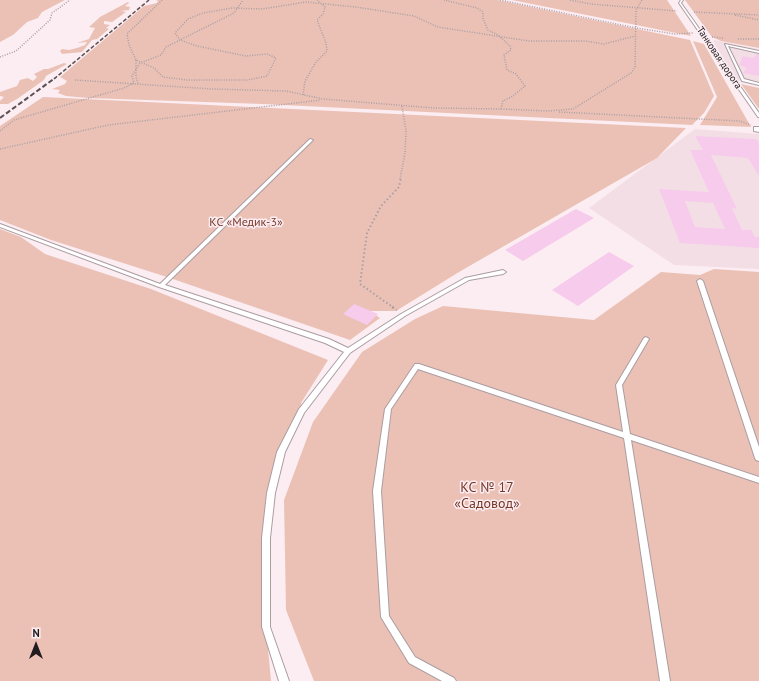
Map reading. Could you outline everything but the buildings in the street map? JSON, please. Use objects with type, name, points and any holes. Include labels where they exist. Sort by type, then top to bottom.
[{"type":"lane","name":"Танковая дорога","points":[[682,0],[680,3],[759,116]]},
{"type":"lane","points":[[759,52],[726,45],[744,80],[759,84]]},
{"type":"lane","points":[[734,82],[739,80]]},
{"type":"lane","points":[[161,286],[311,140]]},
{"type":"lane","points":[[0,225],[161,286],[328,341],[348,351]]},
{"type":"lane","points":[[284,681],[266,627],[266,538],[271,493],[281,452],[301,411],[348,351],[403,315],[467,279],[503,272]]},
{"type":"lane","points":[[700,281],[759,458]]},
{"type":"lane","points":[[646,339],[619,386],[665,681]]},
{"type":"lane","points":[[451,681],[412,660],[385,618],[378,483],[388,409],[417,366],[759,480]]},
{"type":"path","points":[[0,57],[16,51],[50,20],[52,13],[70,0]]},
{"type":"path","points":[[141,84],[137,83],[136,60],[129,45],[127,34],[162,0]]},
{"type":"path","points":[[134,83],[132,76],[140,63],[152,57],[161,55],[166,47],[234,14],[243,0]]},
{"type":"path","points":[[302,95],[305,81],[316,62],[327,51],[326,43],[317,20],[324,14],[325,7],[317,0]]},
{"type":"path","points":[[444,0],[472,7],[483,12],[482,19],[488,30],[500,37],[510,46],[511,50],[504,55],[507,70],[516,74],[522,80],[524,86],[514,96],[503,101],[501,109]]},
{"type":"path","points":[[500,0],[636,28],[675,34],[727,38]]},
{"type":"path","points":[[570,0],[636,8],[735,15],[759,15]]},
{"type":"path","points":[[548,111],[562,111],[578,107],[631,73],[635,67],[634,54],[636,8],[643,2],[642,0]]},
{"type":"path","points":[[136,60],[154,68],[163,77],[186,80],[247,80],[267,76],[276,58],[267,54],[246,56],[220,52],[180,40],[175,32],[188,20],[203,13],[238,8],[262,9],[306,2],[414,16],[438,27],[530,41],[584,41],[604,44],[635,36]]},
{"type":"path","points":[[735,15],[738,17],[759,20]]},
{"type":"path","points":[[734,39],[759,39]]},
{"type":"path","points":[[75,80],[212,89],[286,90],[324,99],[402,105],[740,121],[757,129]]},
{"type":"path","points":[[0,131],[14,120],[124,88],[134,83]]},
{"type":"path","points":[[0,150],[108,125],[324,99]]},
{"type":"path","points":[[402,105],[406,131],[405,153],[399,187],[381,206],[367,233],[360,284],[403,315]]},
{"type":"shaded area","points":[[715,40],[759,49],[759,85],[736,80],[713,41]]},
{"type":"shaded area","points":[[695,129],[759,134],[759,269],[674,265],[589,208]]},
{"type":"green space","points":[[0,0],[65,0],[42,12],[38,18],[27,22],[13,35],[0,42]]},
{"type":"green space","points":[[156,0],[497,0],[690,40],[714,96],[704,113],[692,125],[263,104],[88,98],[66,96],[58,93],[60,90],[52,89],[65,84],[67,81],[60,77],[144,6],[157,3],[158,1]]},
{"type":"green space","points":[[512,0],[667,0],[691,36]]},
{"type":"green space","points":[[685,0],[759,0],[759,48],[721,41],[712,37]]},
{"type":"green space","points":[[128,2],[129,3],[125,6],[130,7],[129,10],[121,11],[126,12],[112,22],[104,21],[104,24],[110,25],[106,28],[109,29],[97,39],[92,40],[82,52],[62,54],[60,51],[62,49],[69,50],[85,45],[87,42],[77,43],[89,39],[95,28],[89,27],[100,17]]},
{"type":"green space","points":[[693,41],[704,44],[751,127],[700,125],[717,97]]},
{"type":"green space","points":[[64,63],[67,64],[46,76],[44,80],[17,99],[8,104],[0,104],[0,101],[4,97],[0,96],[0,92],[17,86],[20,80],[28,78],[33,81],[37,77],[34,74],[44,69]]},
{"type":"green space","points":[[741,84],[759,88],[759,109]]},
{"type":"green space","name":"КС «Медик-3»","points":[[43,97],[686,128],[657,158],[459,272],[396,311],[369,311],[380,318],[350,340],[170,278],[51,240],[0,220],[0,126]]},
{"type":"green space","points":[[0,229],[21,237],[45,254],[151,289],[328,360],[301,403],[301,411],[281,452],[271,493],[266,627],[271,681],[0,681]]},
{"type":"green space","name":"КС № 17 «Садовод»","points":[[714,269],[759,272],[759,681],[314,681],[286,610],[284,500],[313,422],[362,352],[415,319],[443,306],[594,320],[661,272],[700,275]]},
{"type":"railway","points":[[54,79],[149,0]]},
{"type":"railway","points":[[0,118],[55,78]]}]
